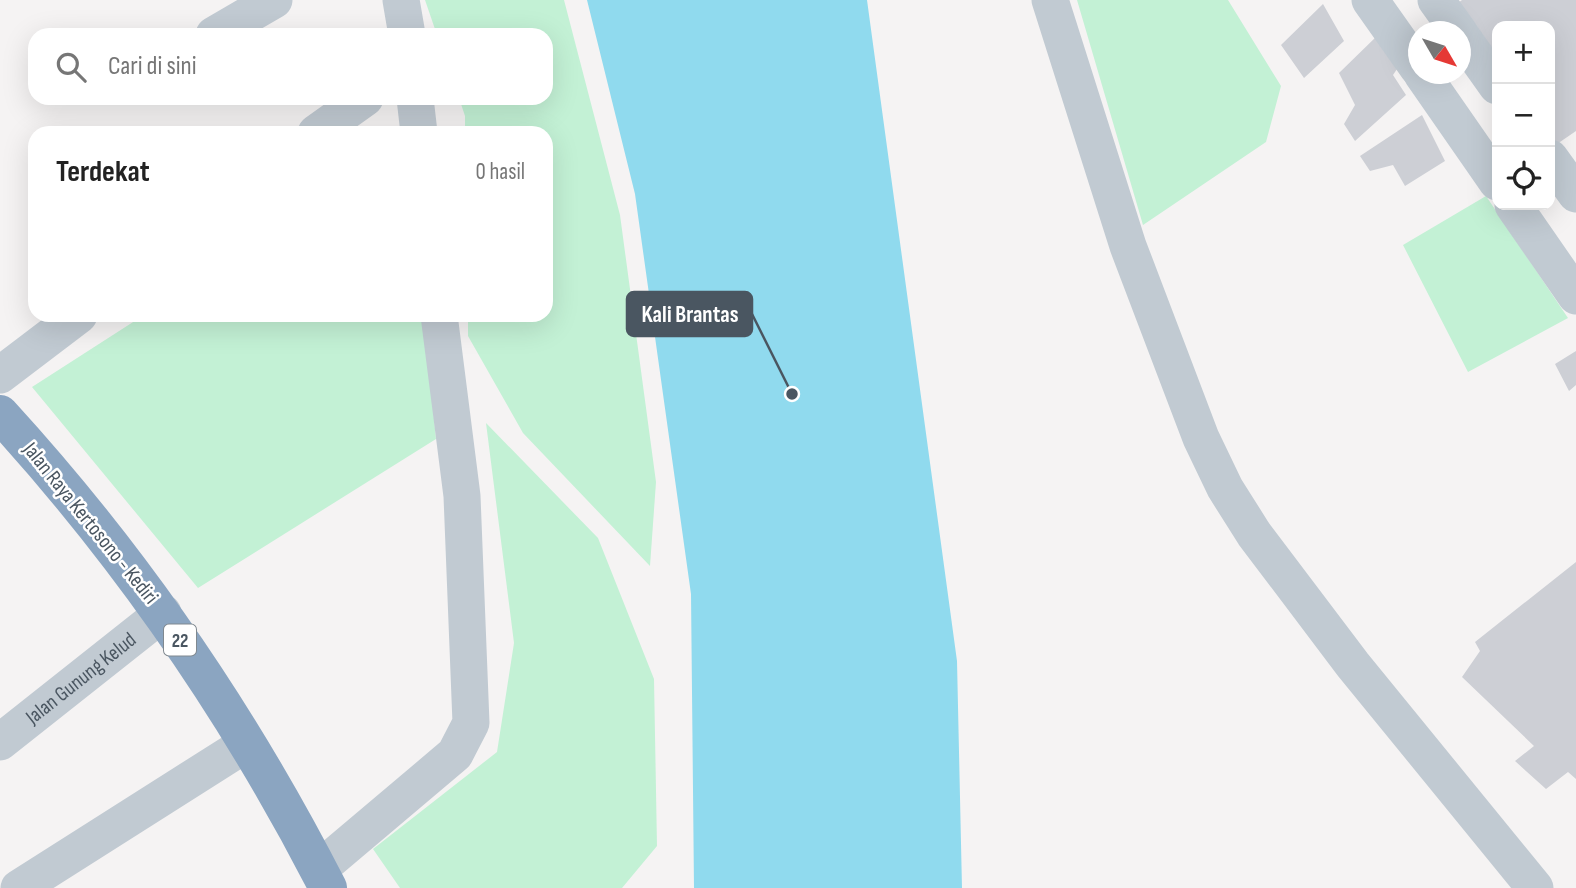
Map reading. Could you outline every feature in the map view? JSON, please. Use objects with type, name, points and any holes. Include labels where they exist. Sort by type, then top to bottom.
[{"type":"highway","name":"Jalan Raya Kertosono - Kediri","points":[[0,414],[114,549],[163,613],[246,744],[323,879]]},
{"type":"street","points":[[226,28],[274,0]]},
{"type":"street","points":[[401,0],[406,28]]},
{"type":"street","points":[[1050,0],[1128,246],[1201,438],[1225,488],[1254,534],[1353,665],[1535,888]]},
{"type":"street","points":[[1370,0],[1408,53]]},
{"type":"street","points":[[1436,0],[1451,21]]},
{"type":"street","points":[[1471,49],[1496,84]]},
{"type":"street","points":[[1429,84],[1492,175]]},
{"type":"street","points":[[326,126],[355,105]]},
{"type":"street","points":[[416,105],[418,126]]},
{"type":"street","points":[[1555,165],[1576,194]]},
{"type":"street","points":[[1516,210],[1576,296]]},
{"type":"street","points":[[0,375],[70,322]]},
{"type":"street","points":[[323,879],[455,754],[471,723],[462,496],[440,322]]},
{"type":"street","name":"Jalan Gunung Kelud","points":[[0,742],[163,613]]},
{"type":"street","points":[[19,888],[246,744]]},
{"type":"green space","points":[[425,0],[564,0],[620,215],[656,482],[650,566],[523,433],[468,336],[468,322],[553,322],[553,126],[465,126],[461,105],[553,105],[553,28],[435,28]]},
{"type":"green space","points":[[1077,0],[1228,0],[1281,86],[1266,142],[1143,225]]},
{"type":"green space","points":[[1486,196],[1492,210],[1495,210],[1568,318],[1468,372],[1403,245]]},
{"type":"green space","points":[[133,322],[425,322],[436,439],[198,588],[32,387]]},
{"type":"green space","points":[[486,423],[598,538],[654,679],[657,846],[622,888],[400,888],[373,849],[497,752],[514,643]]},
{"type":"water","points":[[587,0],[867,0],[957,661],[962,888],[694,888],[691,594],[635,194]]},
{"type":"building","points":[[1462,0],[1576,0],[1576,131],[1557,144],[1555,141],[1555,21],[1492,21],[1492,51],[1458,3]]},
{"type":"building","points":[[1323,4],[1344,41],[1304,78],[1281,45]]},
{"type":"building","points":[[1379,34],[1401,63],[1393,75],[1406,95],[1355,141],[1344,124],[1355,105],[1339,73]]},
{"type":"building","points":[[1422,115],[1445,161],[1405,186],[1393,165],[1370,171],[1360,156]]},
{"type":"building","points":[[1576,351],[1576,385],[1569,391],[1555,364]]},
{"type":"building","points":[[1576,562],[1576,779],[1568,772],[1546,789],[1515,761],[1534,746],[1462,677],[1480,651],[1475,642]]},
{"type":"place","name":"Kali Brantas","points":[[792,394]]}]
